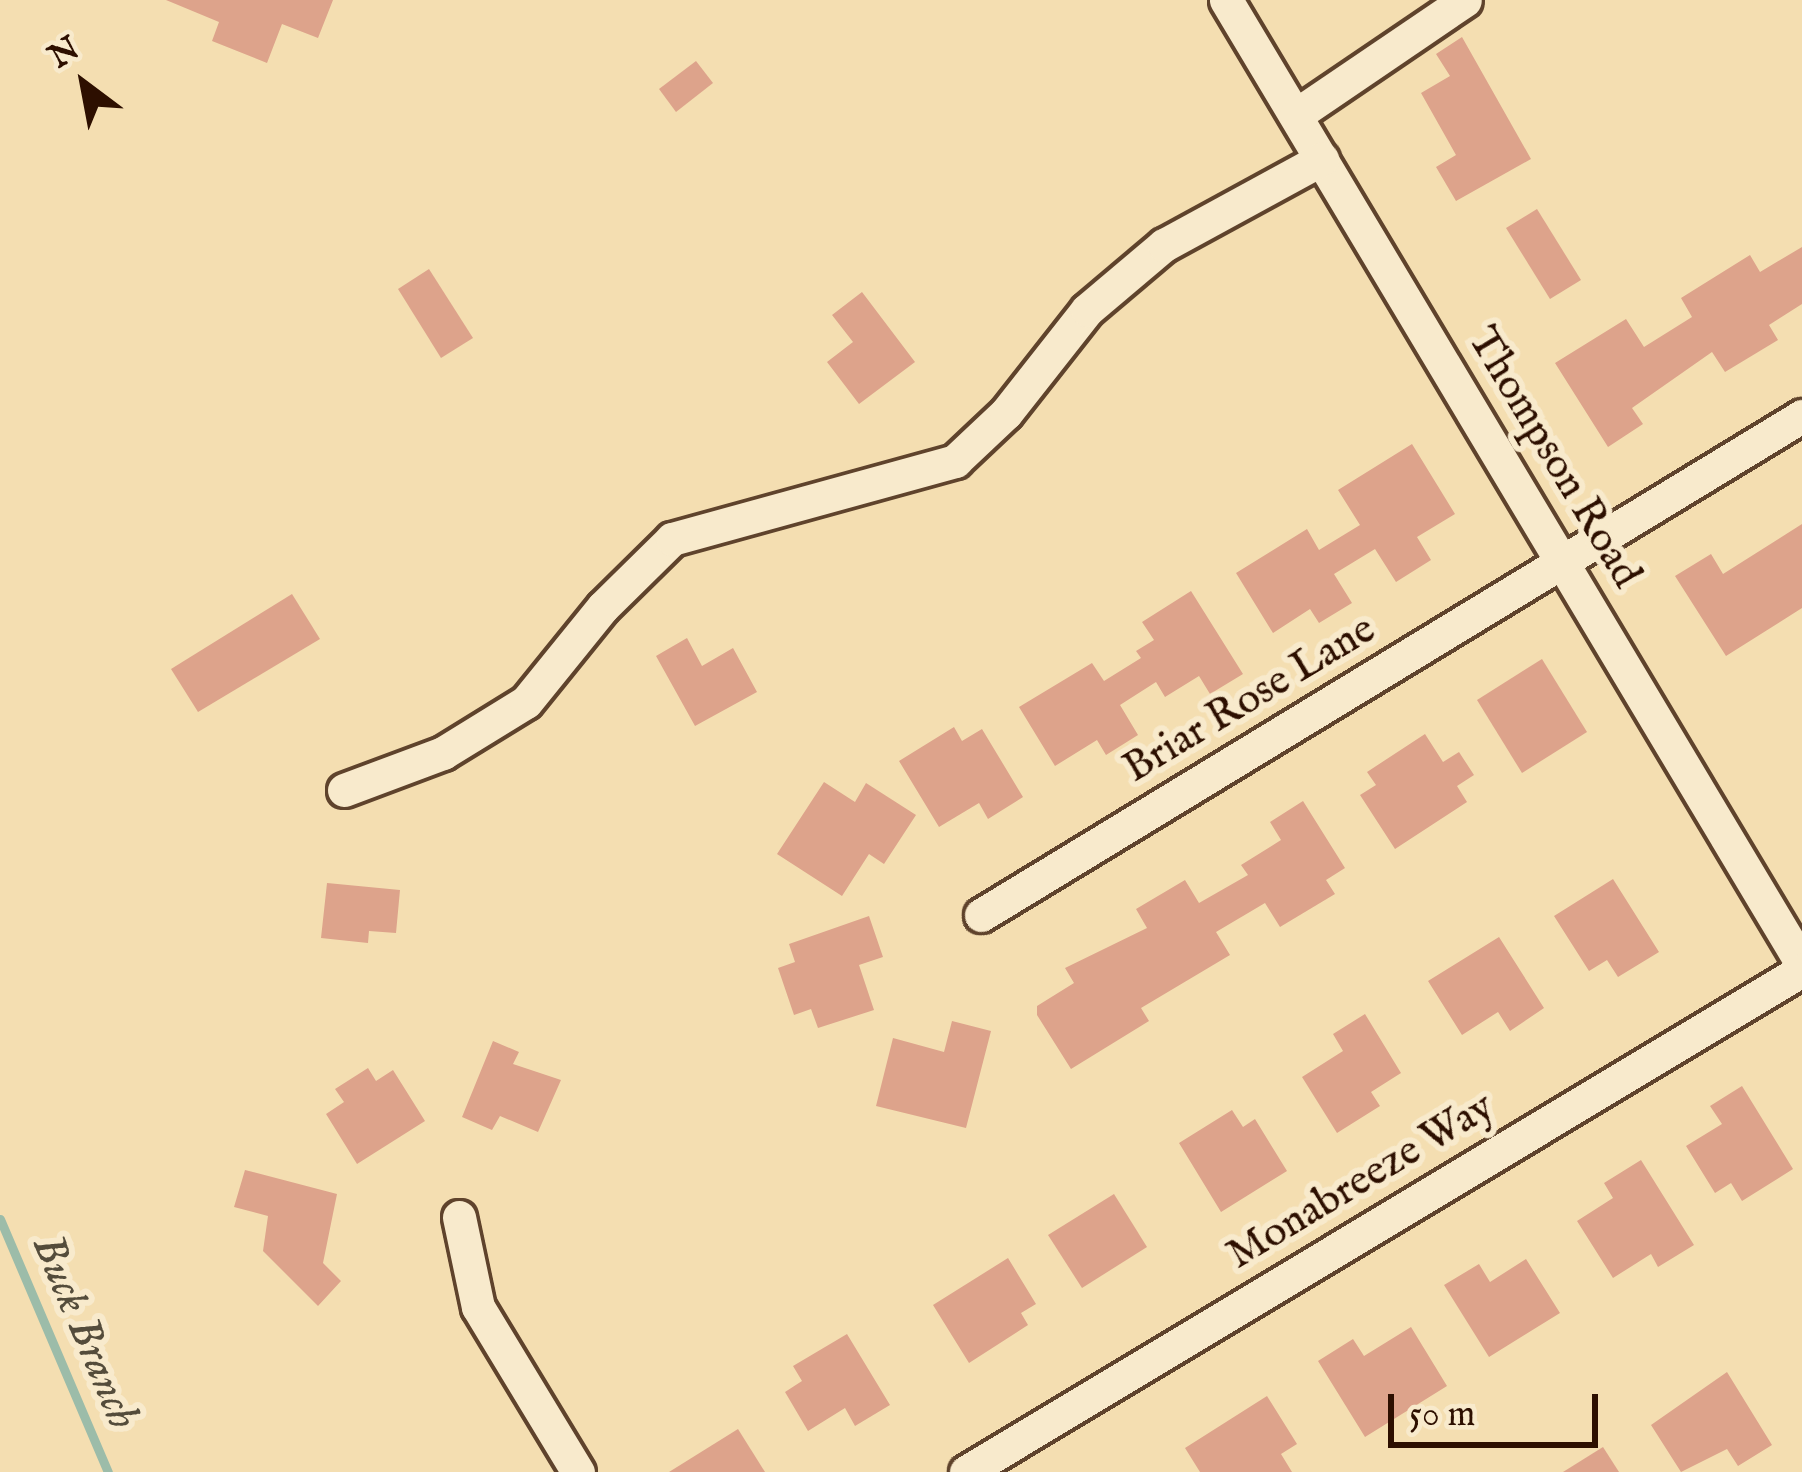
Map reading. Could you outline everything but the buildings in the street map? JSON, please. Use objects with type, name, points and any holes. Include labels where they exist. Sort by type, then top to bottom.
[{"type":"street","name":"Thompson Road","points":[[1226,0],[1565,562],[1802,967]]},
{"type":"street","points":[[1296,115],[1465,0]]},
{"type":"street","points":[[344,790],[443,753],[526,702],[603,607],[672,539],[956,461],[1006,412],[1087,310],[1164,245],[1322,159]]},
{"type":"street","name":"Briar Rose Lane","points":[[981,915],[1802,416]]},
{"type":"street","name":"Monabreeze Way","points":[[966,1472],[1802,967]]},
{"type":"street","points":[[458,1217],[478,1307],[578,1472]]},
{"type":"waterway","name":"Buck Branch","points":[[0,1219],[108,1472]]}]
